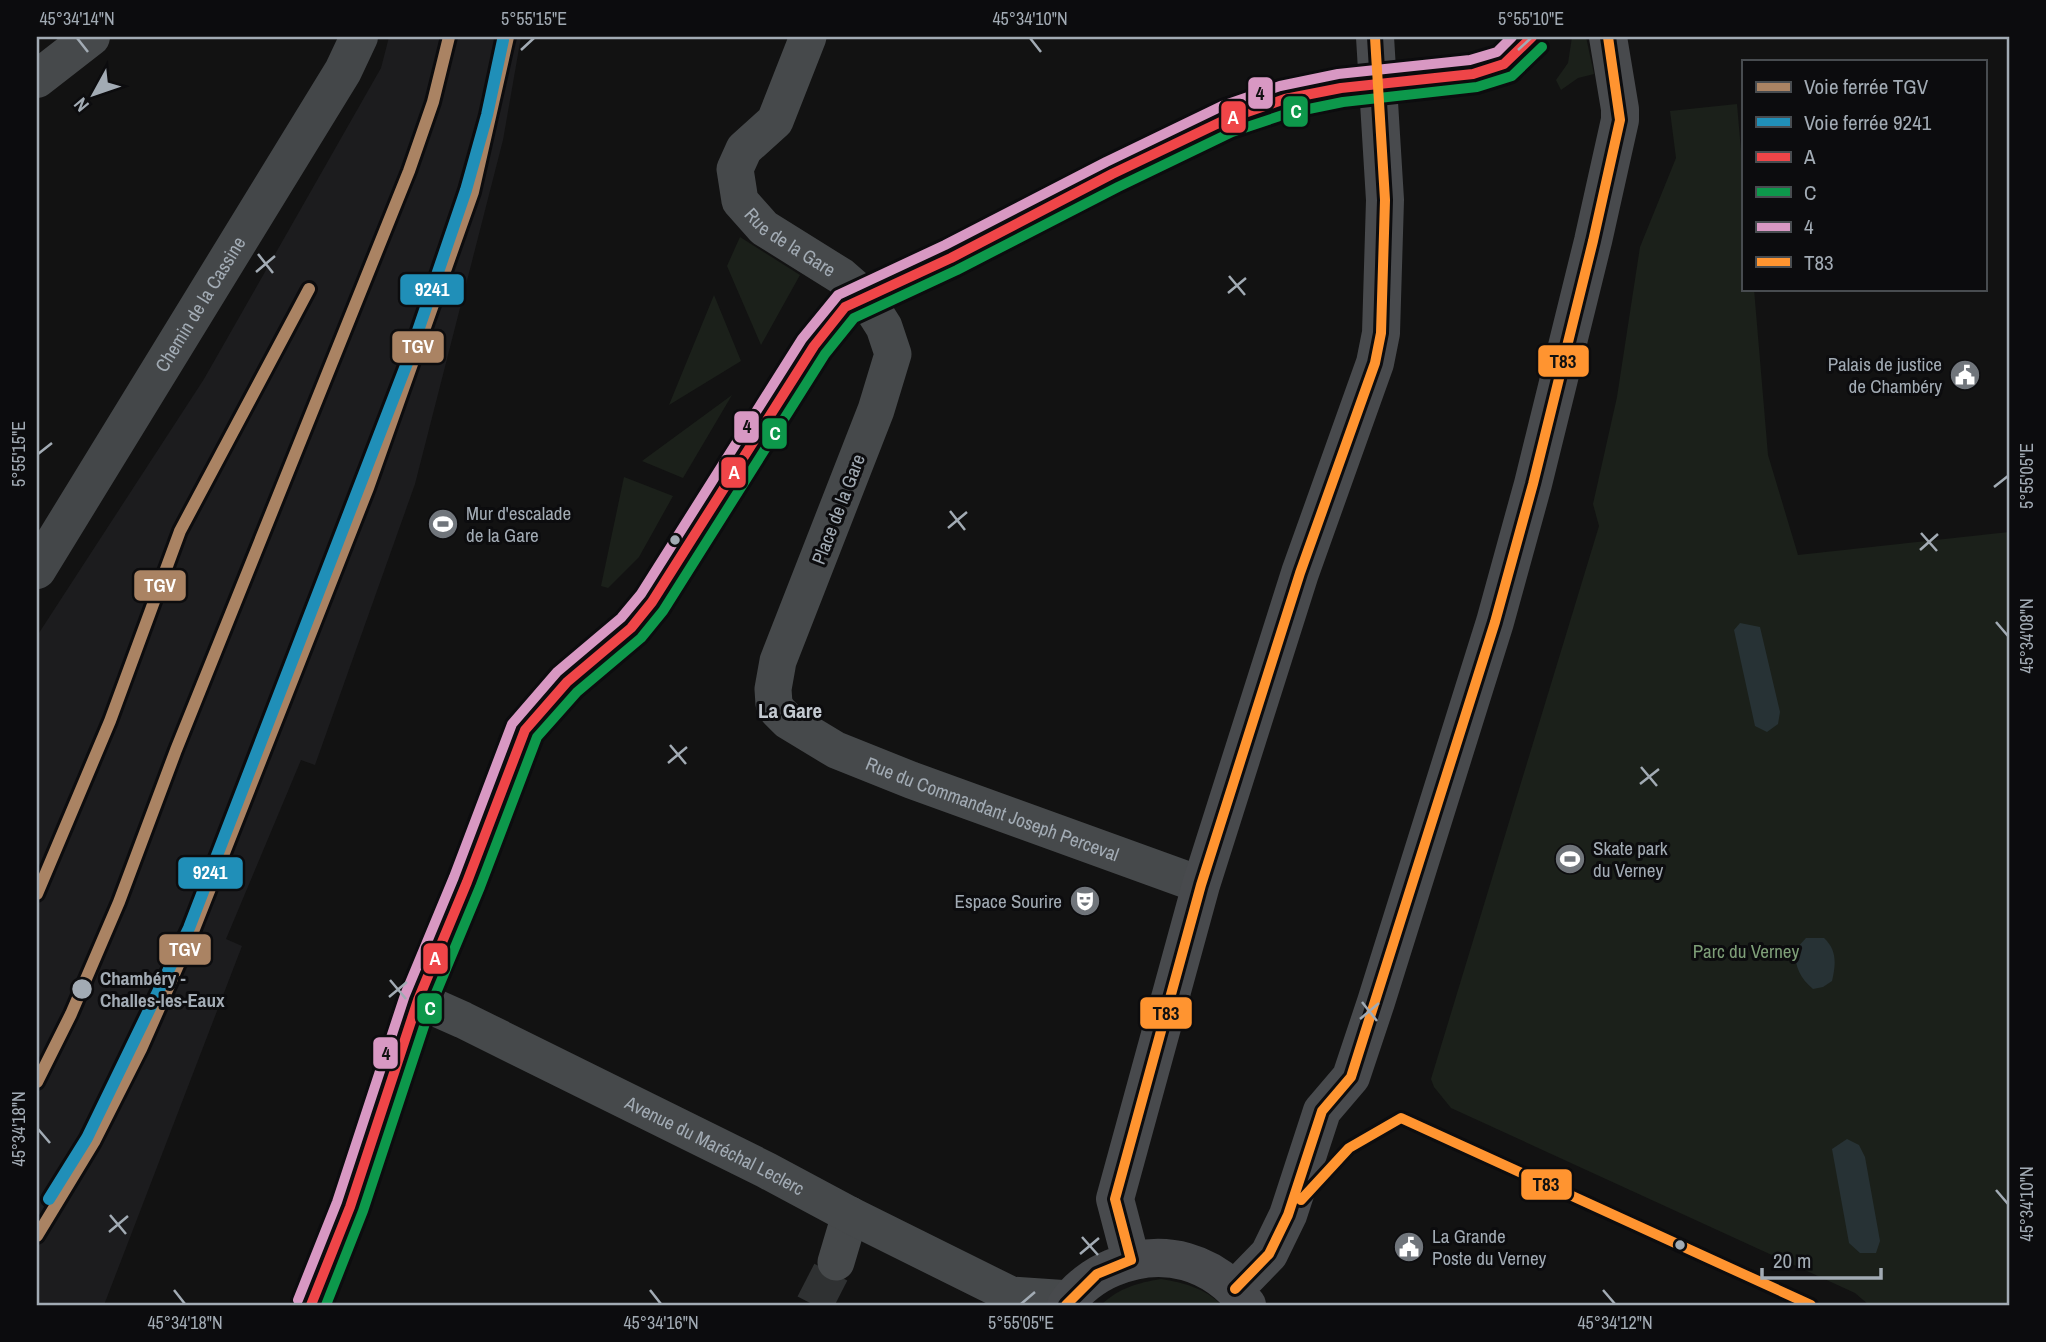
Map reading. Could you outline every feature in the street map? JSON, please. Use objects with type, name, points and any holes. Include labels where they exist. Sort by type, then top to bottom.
[{"type":"main road","name":"Chemin de la Cassine","points":[[37,570],[322,106],[359,37]]},
{"type":"main road","points":[[1131,1259],[1115,1199],[1201,885],[1300,573],[1376,363],[1381,333],[1385,200],[1375,37]]},
{"type":"main road","points":[[1068,1302],[1097,1274],[1131,1259],[1159,1257],[1188,1261],[1213,1272],[1241,1297],[1269,1254],[1288,1215],[1322,1111],[1351,1077],[1495,622],[1533,484],[1620,120],[1608,37]]},
{"type":"street","points":[[37,79],[92,37]]},
{"type":"street","name":"Rue de la Gare","points":[[808,37],[775,121],[744,149],[735,169],[740,201],[764,228],[841,276],[864,297]]},
{"type":"street","points":[[864,297],[951,258],[1112,174],[1227,119],[1286,99],[1341,88],[1379,85]]},
{"type":"street","name":"Place de la Gare","points":[[788,721],[775,704],[773,689],[778,661],[876,410],[893,354],[884,327],[864,297]]},
{"type":"street","name":"Rue du Commandant Joseph Perceval","points":[[788,721],[836,750],[898,775],[1201,885]]},
{"type":"street","name":"Avenue du Maréchal Leclerc","points":[[311,1305],[351,1207],[418,1000],[766,1170],[1015,1300],[1068,1302]]},
{"type":"street","points":[[836,1262],[850,1215]]},
{"type":"shaded area","points":[[389,37],[521,37],[503,140],[415,484],[315,765],[301,760],[226,939],[242,946],[104,1305],[37,1305],[37,636],[204,379],[381,68]]},
{"type":"shaded area","points":[[1740,623],[1760,627],[1780,712],[1778,724],[1767,732],[1755,726],[1734,630]]},
{"type":"shaded area","points":[[1806,938],[1824,938],[1833,952],[1835,963],[1832,981],[1823,987],[1813,989],[1797,967],[1795,950]]},
{"type":"shaded area","points":[[1847,1139],[1859,1145],[1865,1157],[1880,1241],[1876,1253],[1860,1253],[1849,1243],[1832,1149]]},
{"type":"green space","points":[[1572,37],[1586,37],[1594,74],[1578,78],[1561,90],[1556,80],[1568,63]]},
{"type":"green space","name":"Parc du Verney","points":[[1737,104],[1742,162],[1742,290],[1754,290],[1768,455],[1798,555],[2009,532],[2009,1305],[1869,1305],[1855,1293],[1451,1108],[1431,1079],[1599,526],[1593,504],[1617,397],[1640,247],[1676,158],[1670,111]]},
{"type":"green space","points":[[740,237],[800,275],[761,345],[727,266]]},
{"type":"green space","points":[[714,295],[741,361],[669,405]]},
{"type":"green space","points":[[732,395],[683,478],[642,461]]},
{"type":"green space","points":[[624,477],[673,496],[639,557],[608,588],[601,586]]},
{"type":"green space","points":[[1161,1279],[1194,1287],[1222,1305],[1101,1305],[1129,1287]]},
{"type":"tunnel","points":[[814,1305],[836,1262]]},
{"type":"rail line","name":"TGV","points":[[37,1082],[71,1014],[119,902],[176,750],[409,171],[433,102],[449,37]]},
{"type":"rail line","name":"TGV","points":[[37,1236],[94,1142],[141,1049],[194,929],[368,488],[473,192],[508,37]]},
{"type":"rail line","name":"9241","points":[[49,1199],[87,1138],[189,928],[407,363],[466,190],[487,115],[503,40]]},
{"type":"rail line","name":"TGV","points":[[37,894],[110,721],[180,531],[309,289]]},
{"type":"transit line","name":"T83","points":[[1066,1305],[1097,1274],[1131,1260],[1115,1199],[1201,885],[1300,573],[1375,363],[1381,333],[1385,200],[1375,37]]},
{"type":"transit line","name":"4","points":[[298,1300],[337,1202],[405,995],[454,877],[512,724],[557,672],[621,618],[641,594],[802,339],[838,295],[945,245],[1222,106],[1280,86],[1338,74],[1470,60],[1497,52],[1512,37]]},
{"type":"transit line","name":"A","points":[[311,1305],[350,1207],[418,1000],[525,730],[567,682],[631,628],[652,602],[814,346],[845,307],[951,258],[1112,174],[1227,119],[1285,99],[1341,88],[1473,74],[1504,64],[1532,37]]},
{"type":"transit line","name":"T83","points":[[1235,1289],[1269,1254],[1288,1215],[1322,1111],[1351,1077],[1495,622],[1533,484],[1620,120],[1608,37]]},
{"type":"transit line","name":"C","points":[[326,1305],[363,1211],[431,1005],[480,887],[537,737],[577,692],[641,638],[663,611],[825,354],[854,318],[957,270],[1232,132],[1289,113],[1343,102],[1477,87],[1512,76],[1542,47]]},
{"type":"transit line","name":"T83","points":[[1301,1200],[1349,1148],[1401,1118],[1811,1305]]},
{"type":"place","name":"Palais de justice de Chambéry","points":[[1965,375]]},
{"type":"place","name":"Mur d'escalade de la Gare","points":[[443,524]]},
{"type":"place","name":"Skate park du Verney","points":[[1570,859]]},
{"type":"place","name":"Espace Sourire","points":[[1085,901]]},
{"type":"place","name":"Chambéry - Challes-les-Eaux","points":[[82,989]]},
{"type":"place","name":"La Grande Poste du Verney","points":[[1409,1247]]},
{"type":"district","name":"La Gare","points":[[790,710]]}]
